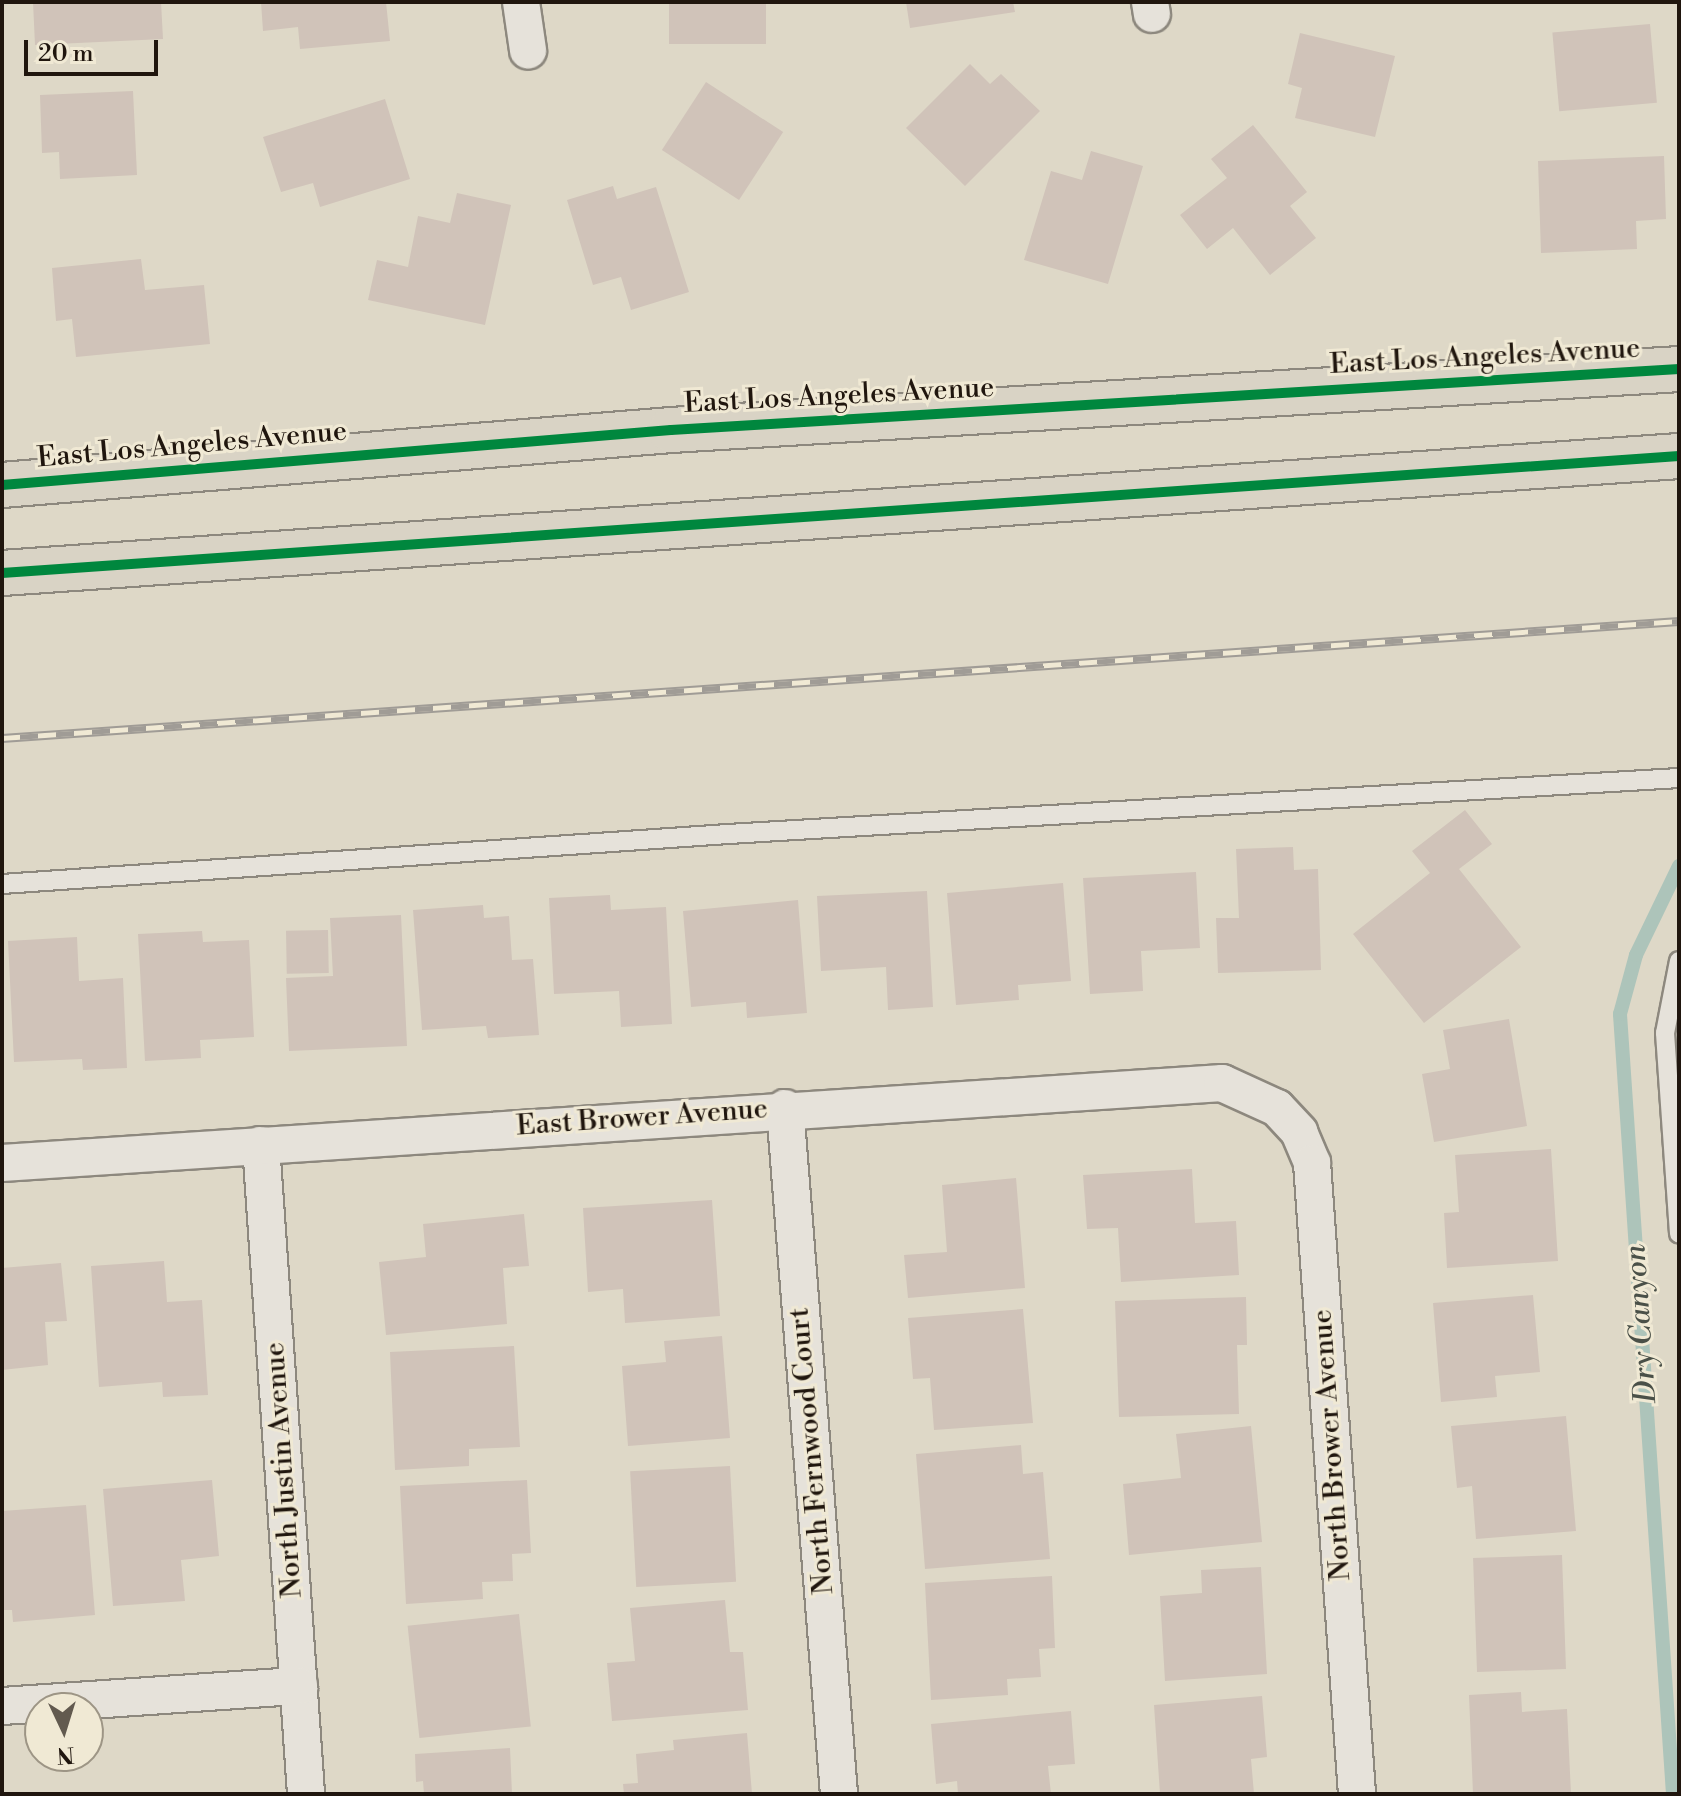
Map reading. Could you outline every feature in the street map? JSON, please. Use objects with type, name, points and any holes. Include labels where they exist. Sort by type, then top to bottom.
[{"type":"main road","name":"East Los Angeles Avenue","points":[[2,485],[671,430],[1679,369]]},
{"type":"main road","points":[[2,573],[1679,456]]},
{"type":"street","points":[[521,2],[528,50]]},
{"type":"street","name":"East Brower Avenue","points":[[2,1163],[785,1108],[1222,1083],[1277,1108]]},
{"type":"street","name":"North Fernwood Court","points":[[785,1108],[839,1794]]},
{"type":"street","name":"North Brower Avenue","points":[[1277,1108],[1299,1132],[1312,1163],[1357,1794]]},
{"type":"street","name":"North Justin Avenue","points":[[261,1145],[306,1794]]},
{"type":"street","points":[[2,1706],[299,1686]]},
{"type":"lane","points":[[2,884],[743,833],[1679,778]]},
{"type":"lane","points":[[1679,961],[1665,1033],[1679,1234]]},
{"type":"building","points":[[33,2],[161,2],[163,39],[35,45]]},
{"type":"building","points":[[261,2],[386,2],[390,41],[300,49],[298,27],[263,31]]},
{"type":"building","points":[[669,2],[766,2],[766,44],[669,44]]},
{"type":"building","points":[[906,2],[1013,2],[1015,12],[910,28]]},
{"type":"building","points":[[1650,24],[1657,103],[1559,111],[1552,33]]},
{"type":"building","points":[[1300,33],[1395,56],[1375,137],[1295,118],[1302,88],[1288,84]]},
{"type":"building","points":[[970,64],[990,84],[1001,74],[1040,111],[965,186],[906,128]]},
{"type":"building","points":[[706,82],[783,132],[739,200],[662,150]]},
{"type":"building","points":[[133,91],[137,175],[60,179],[59,152],[42,153],[40,95]]},
{"type":"building","points":[[385,99],[410,179],[320,207],[313,183],[281,192],[263,137]]},
{"type":"building","points":[[1253,125],[1307,192],[1290,206],[1316,238],[1270,275],[1233,228],[1207,249],[1180,215],[1227,178],[1211,159]]},
{"type":"building","points":[[1091,151],[1143,166],[1108,284],[1024,260],[1051,171],[1082,180]]},
{"type":"building","points":[[1664,156],[1666,219],[1636,221],[1637,249],[1541,253],[1538,161]]},
{"type":"building","points":[[613,186],[617,199],[656,187],[689,292],[631,310],[621,277],[593,285],[567,200]]},
{"type":"building","points":[[457,193],[511,205],[485,325],[368,300],[377,260],[408,267],[418,216],[450,223]]},
{"type":"building","points":[[141,259],[145,290],[204,285],[210,344],[76,357],[72,319],[56,321],[52,268]]},
{"type":"building","points":[[1465,810],[1492,844],[1459,869],[1521,947],[1424,1023],[1353,934],[1430,873],[1412,851]]},
{"type":"building","points":[[1293,847],[1294,870],[1318,869],[1321,970],[1218,973],[1216,918],[1239,918],[1236,849]]},
{"type":"building","points":[[1196,872],[1200,948],[1141,951],[1143,991],[1090,994],[1083,878]]},
{"type":"building","points":[[1063,883],[1071,981],[1018,985],[1019,1000],[956,1005],[947,893]]},
{"type":"building","points":[[927,891],[933,1007],[888,1010],[886,967],[821,971],[817,896]]},
{"type":"building","points":[[610,895],[611,910],[666,907],[672,1024],[621,1027],[619,991],[554,994],[549,898]]},
{"type":"building","points":[[798,900],[807,1013],[747,1018],[746,1002],[691,1007],[683,911]]},
{"type":"building","points":[[483,905],[484,918],[509,916],[512,960],[533,959],[539,1035],[488,1038],[486,1026],[422,1030],[413,910]]},
{"type":"building","points":[[401,915],[407,1046],[289,1051],[286,978],[333,976],[330,918]]},
{"type":"building","points":[[328,930],[329,973],[287,974],[286,931]]},
{"type":"building","points":[[202,931],[203,942],[249,940],[254,1037],[200,1040],[201,1058],[145,1061],[138,934]]},
{"type":"building","points":[[77,937],[79,981],[123,978],[127,1068],[83,1070],[82,1059],[14,1062],[8,941]]},
{"type":"building","points":[[1509,1019],[1527,1126],[1434,1142],[1422,1074],[1450,1069],[1443,1030]]},
{"type":"building","points":[[1551,1149],[1558,1261],[1447,1268],[1444,1213],[1459,1212],[1455,1155]]},
{"type":"building","points":[[1192,1169],[1195,1223],[1236,1221],[1239,1275],[1121,1282],[1118,1228],[1087,1229],[1083,1175]]},
{"type":"building","points":[[1016,1178],[1025,1288],[908,1298],[904,1255],[947,1252],[942,1185]]},
{"type":"building","points":[[712,1200],[720,1316],[625,1323],[623,1289],[588,1292],[583,1208]]},
{"type":"building","points":[[524,1214],[529,1266],[503,1268],[507,1324],[386,1335],[379,1262],[426,1257],[423,1224]]},
{"type":"building","points":[[164,1261],[167,1302],[202,1300],[208,1395],[163,1397],[162,1382],[99,1387],[91,1266]]},
{"type":"building","points":[[61,1263],[67,1321],[45,1322],[48,1365],[2,1370],[2,1268]]},
{"type":"building","points":[[1533,1295],[1540,1372],[1495,1376],[1497,1397],[1441,1402],[1433,1303]]},
{"type":"building","points":[[1246,1297],[1247,1345],[1237,1345],[1239,1414],[1119,1417],[1115,1301]]},
{"type":"building","points":[[1023,1309],[1033,1423],[934,1430],[930,1378],[913,1379],[908,1318]]},
{"type":"building","points":[[722,1336],[730,1438],[628,1446],[622,1366],[666,1362],[664,1341]]},
{"type":"building","points":[[514,1346],[520,1447],[469,1449],[469,1466],[395,1470],[390,1352]]},
{"type":"building","points":[[1566,1416],[1576,1531],[1476,1539],[1472,1486],[1457,1488],[1451,1426]]},
{"type":"building","points":[[1251,1426],[1262,1542],[1129,1555],[1123,1484],[1181,1478],[1176,1434]]},
{"type":"building","points":[[1021,1445],[1023,1474],[1043,1472],[1050,1559],[925,1569],[916,1454]]},
{"type":"building","points":[[730,1466],[736,1582],[636,1587],[630,1471]]},
{"type":"building","points":[[212,1480],[219,1556],[181,1560],[185,1601],[113,1606],[103,1489]]},
{"type":"building","points":[[527,1480],[531,1553],[512,1554],[513,1581],[482,1582],[483,1599],[406,1604],[400,1486]]},
{"type":"building","points":[[86,1505],[95,1615],[13,1622],[12,1610],[2,1610],[2,1511]]},
{"type":"building","points":[[1562,1555],[1566,1669],[1477,1672],[1473,1558]]},
{"type":"building","points":[[1261,1567],[1267,1674],[1165,1681],[1160,1596],[1202,1593],[1201,1570]]},
{"type":"building","points":[[1052,1576],[1055,1648],[1039,1649],[1041,1677],[1007,1679],[1008,1695],[931,1700],[925,1583]]},
{"type":"building","points":[[725,1600],[730,1652],[743,1652],[748,1710],[612,1721],[607,1663],[635,1661],[630,1608]]},
{"type":"building","points":[[519,1614],[531,1726],[419,1738],[408,1626]]},
{"type":"building","points":[[1521,1692],[1522,1712],[1567,1709],[1571,1794],[1473,1794],[1469,1695]]},
{"type":"building","points":[[1262,1696],[1267,1757],[1251,1759],[1254,1794],[1160,1794],[1154,1705]]},
{"type":"building","points":[[1071,1711],[1075,1764],[1048,1766],[1051,1794],[958,1794],[957,1781],[936,1784],[931,1724]]},
{"type":"building","points":[[747,1733],[752,1794],[624,1794],[623,1784],[638,1783],[636,1754],[674,1750],[673,1740]]},
{"type":"building","points":[[510,1748],[512,1794],[424,1794],[423,1781],[416,1782],[415,1754]]},
{"type":"waterway","name":"Dry Canyon","points":[[1673,1794],[1620,1014],[1636,955],[1679,866]]},
{"type":"railway","points":[[2,738],[1679,621]]},
{"type":"cycle path","points":[[2,485],[671,430],[1679,369]]},
{"type":"cycle path","points":[[2,573],[1679,456]]}]
